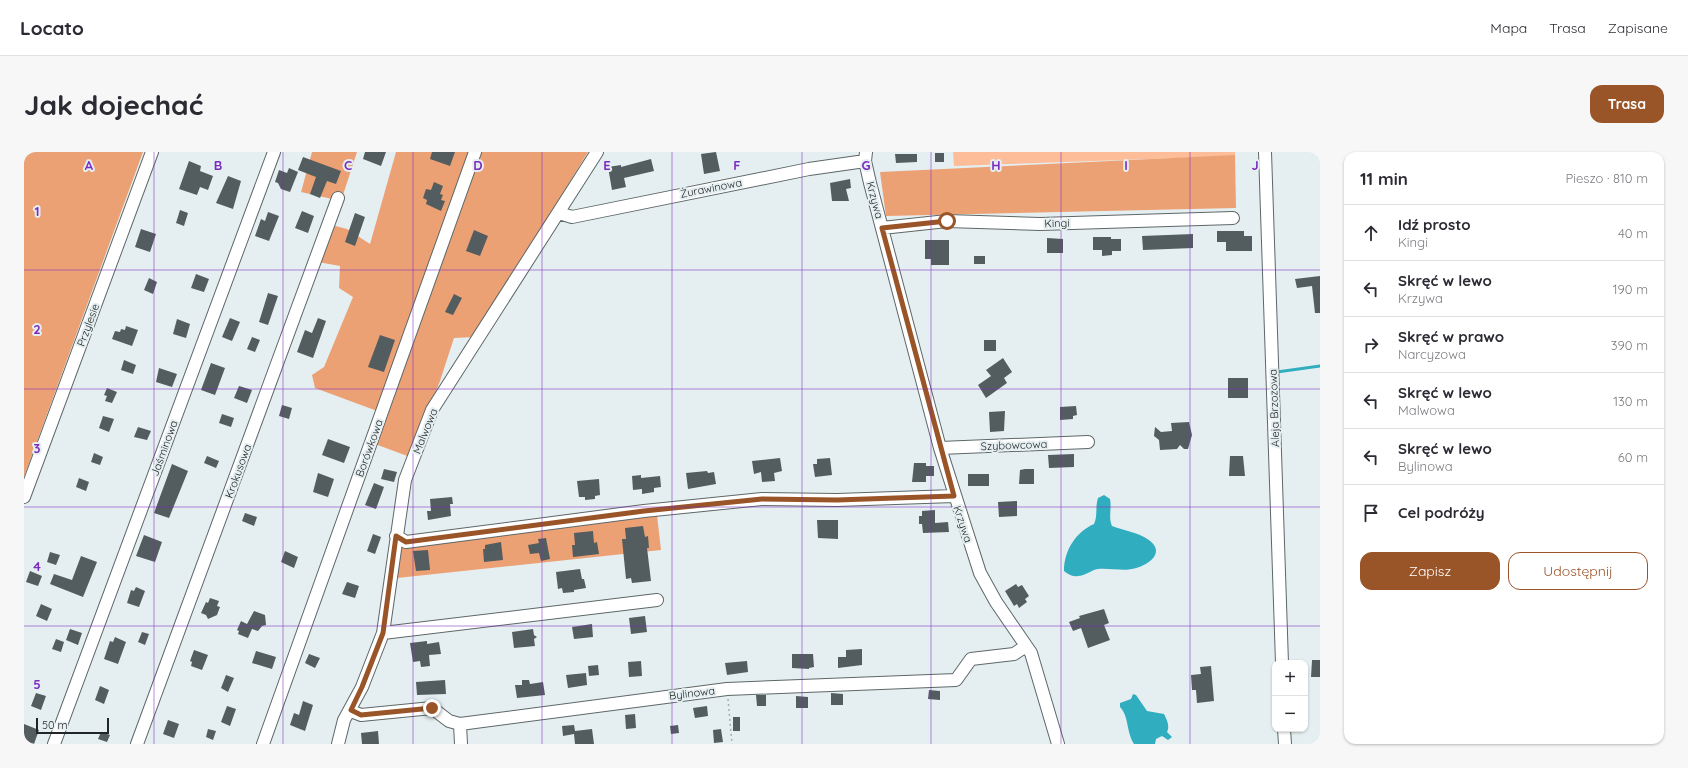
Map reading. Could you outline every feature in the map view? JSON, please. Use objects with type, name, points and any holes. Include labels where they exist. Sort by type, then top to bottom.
[{"type":"street","name":"Przylesie","points":[[24,497],[152,152]]},
{"type":"street","name":"Jaśminowa","points":[[54,744],[274,152]]},
{"type":"street","name":"Borówkowa","points":[[263,744],[475,152]]},
{"type":"street","name":"Malwowa","points":[[338,744],[344,720],[351,710],[362,687],[383,633],[405,480],[432,410],[597,152]]},
{"type":"street","name":"Aleja Brzozowa","points":[[1265,152],[1282,660]]},
{"type":"street","name":"Żurawinowa","points":[[559,213],[572,217],[865,157]]},
{"type":"street","name":"Krzywa","points":[[865,157],[882,228],[954,496],[980,573],[996,602],[1026,646],[1036,665],[1058,744]]},
{"type":"street","name":"Krokusowa","points":[[137,744],[338,198]]},
{"type":"street","name":"Kingi","points":[[882,228],[947,221],[1040,224],[1233,218]]},
{"type":"street","name":"Szybowcowa","points":[[940,448],[1088,442]]},
{"type":"street","points":[[396,536],[406,542],[644,511],[762,499],[837,500],[954,496]]},
{"type":"street","points":[[383,633],[657,600]]},
{"type":"street","name":"Bylinowa","points":[[460,724],[727,689],[956,680],[972,659],[1014,654],[1026,646]]},
{"type":"street","points":[[351,710],[361,715],[432,708],[450,721],[460,724],[461,744]]},
{"type":"street","points":[[1284,732],[1284,744]]},
{"type":"path","points":[[727,689],[732,744]]},
{"type":"shaded area","points":[[24,152],[143,152],[24,477]]},
{"type":"shaded area","points":[[312,152],[357,152],[341,201],[301,192]]},
{"type":"shaded area","points":[[396,152],[588,152],[475,337],[454,338],[440,381],[410,457],[375,444],[388,415],[315,388],[312,375],[324,367],[353,297],[339,288],[340,266],[318,262],[328,224],[347,229],[370,244]]},
{"type":"shaded area","points":[[953,152],[1235,152],[1235,156],[954,166]]},
{"type":"shaded area","points":[[1235,155],[1236,208],[886,216],[880,172]]},
{"type":"shaded area","points":[[657,515],[661,550],[397,578],[401,546]]},
{"type":"water","points":[[1104,495],[1110,499],[1110,519],[1112,526],[1137,534],[1151,542],[1155,547],[1156,552],[1154,557],[1145,565],[1132,569],[1098,569],[1081,576],[1070,575],[1064,571],[1066,556],[1072,543],[1077,537],[1088,527],[1094,524],[1098,498]]},
{"type":"water","points":[[1133,694],[1136,695],[1147,711],[1164,714],[1168,725],[1167,732],[1172,737],[1168,740],[1162,736],[1156,739],[1155,744],[1134,744],[1131,739],[1125,715],[1120,707],[1120,703],[1131,699]]},
{"type":"building","points":[[365,152],[386,152],[381,166],[363,159]]},
{"type":"building","points":[[432,152],[455,152],[450,166],[430,159]]},
{"type":"building","points":[[716,152],[720,171],[704,174],[701,154]]},
{"type":"building","points":[[935,153],[944,153],[944,162],[935,162]]},
{"type":"building","points":[[895,154],[917,154],[917,162],[896,163]]},
{"type":"building","points":[[303,157],[341,171],[336,184],[327,181],[320,198],[310,194],[316,177],[298,170]]},
{"type":"building","points":[[651,159],[654,171],[624,178],[626,187],[612,190],[608,167],[621,165],[621,167]]},
{"type":"building","points":[[189,161],[201,166],[200,171],[213,176],[208,190],[200,187],[197,195],[179,189]]},
{"type":"building","points":[[289,168],[298,172],[290,192],[281,189],[278,183],[275,182],[279,170],[287,173]]},
{"type":"building","points":[[228,176],[241,181],[233,209],[216,203]]},
{"type":"building","points":[[850,179],[851,188],[846,189],[849,201],[832,201],[830,183]]},
{"type":"building","points":[[434,182],[443,186],[440,194],[443,195],[441,200],[445,201],[441,211],[426,204],[427,200],[423,198],[426,189],[431,190]]},
{"type":"building","points":[[180,210],[188,213],[184,226],[176,223]]},
{"type":"building","points":[[302,211],[314,216],[308,233],[295,228]]},
{"type":"building","points":[[268,212],[279,216],[269,241],[255,236],[261,219],[265,221]]},
{"type":"building","points":[[355,213],[365,217],[355,246],[345,242]]},
{"type":"building","points":[[141,229],[156,234],[150,252],[135,247]]},
{"type":"building","points":[[474,230],[488,236],[480,256],[466,251]]},
{"type":"building","points":[[1217,231],[1244,231],[1244,236],[1252,236],[1252,251],[1226,251],[1226,242],[1217,242]]},
{"type":"building","points":[[1193,234],[1193,248],[1143,250],[1142,236]]},
{"type":"building","points":[[1093,237],[1111,237],[1111,239],[1121,239],[1121,251],[1112,251],[1112,255],[1102,256],[1102,250],[1093,250]]},
{"type":"building","points":[[1047,238],[1063,239],[1063,253],[1047,253]]},
{"type":"building","points":[[925,240],[949,240],[949,265],[931,265],[931,259],[925,259]]},
{"type":"building","points":[[974,256],[985,256],[985,264],[974,264]]},
{"type":"building","points":[[196,274],[209,279],[204,292],[191,288]]},
{"type":"building","points":[[1320,276],[1320,313],[1315,313],[1312,286],[1297,288],[1295,279]]},
{"type":"building","points":[[149,278],[157,282],[153,294],[144,290]]},
{"type":"building","points":[[268,293],[278,296],[268,325],[259,322]]},
{"type":"building","points":[[454,294],[462,298],[453,315],[445,312]]},
{"type":"building","points":[[230,318],[240,322],[232,341],[222,337]]},
{"type":"building","points":[[318,318],[326,321],[313,358],[297,352],[305,330],[312,333]]},
{"type":"building","points":[[177,319],[190,324],[186,338],[173,334]]},
{"type":"building","points":[[126,326],[138,330],[132,346],[112,339],[115,331],[120,332],[121,329],[125,330]]},
{"type":"building","points":[[380,335],[395,340],[384,372],[368,367]]},
{"type":"building","points":[[252,337],[260,340],[255,352],[247,349]]},
{"type":"building","points":[[984,340],[996,340],[996,351],[984,351]]},
{"type":"building","points":[[1003,358],[1012,372],[1004,378],[1007,383],[986,398],[978,385],[991,376],[986,370]]},
{"type":"building","points":[[124,360],[136,365],[133,374],[121,370]]},
{"type":"building","points":[[211,363],[225,368],[215,395],[201,390]]},
{"type":"building","points":[[159,368],[177,374],[172,387],[156,382]]},
{"type":"building","points":[[1228,378],[1248,378],[1248,398],[1228,398]]},
{"type":"building","points":[[239,386],[252,390],[247,403],[234,398]]},
{"type":"building","points":[[107,388],[117,392],[112,403],[105,401],[107,396],[104,395]]},
{"type":"building","points":[[282,405],[292,408],[289,419],[279,416]]},
{"type":"building","points":[[1076,406],[1077,415],[1073,416],[1073,419],[1060,420],[1060,407]]},
{"type":"building","points":[[1005,411],[1004,431],[990,432],[989,412]]},
{"type":"building","points":[[222,414],[234,418],[231,427],[219,423]]},
{"type":"building","points":[[103,416],[114,419],[109,432],[99,428]]},
{"type":"building","points":[[1189,422],[1192,435],[1188,449],[1184,449],[1180,445],[1177,449],[1160,450],[1159,440],[1154,436],[1155,427],[1161,432],[1172,431],[1171,423]]},
{"type":"building","points":[[138,427],[151,431],[147,440],[134,437]]},
{"type":"building","points":[[328,439],[350,447],[344,463],[322,455]]},
{"type":"building","points":[[94,453],[103,457],[100,465],[91,462]]},
{"type":"building","points":[[1074,454],[1074,467],[1049,468],[1048,455]]},
{"type":"building","points":[[207,456],[219,461],[216,468],[204,463]]},
{"type":"building","points":[[1230,456],[1243,456],[1245,476],[1229,476]]},
{"type":"building","points":[[780,458],[782,471],[774,473],[775,481],[762,482],[761,472],[754,474],[752,461]]},
{"type":"building","points":[[830,458],[832,475],[815,477],[813,464],[817,464],[817,459]]},
{"type":"building","points":[[914,463],[926,463],[926,466],[934,466],[934,476],[926,476],[926,482],[912,482]]},
{"type":"building","points":[[172,464],[188,471],[169,518],[154,513]]},
{"type":"building","points":[[384,469],[397,472],[394,482],[381,479]]},
{"type":"building","points":[[1034,469],[1034,484],[1019,484],[1020,470]]},
{"type":"building","points":[[707,471],[708,473],[714,472],[716,484],[688,489],[686,473]]},
{"type":"building","points":[[318,473],[334,479],[328,497],[313,492]]},
{"type":"building","points":[[968,474],[989,474],[989,486],[968,486]]},
{"type":"building","points":[[641,475],[641,478],[660,476],[661,487],[654,488],[654,492],[642,494],[642,489],[633,490],[632,476]]},
{"type":"building","points":[[79,478],[89,482],[86,491],[76,487]]},
{"type":"building","points":[[599,479],[600,495],[595,496],[595,499],[585,500],[585,497],[579,497],[577,481]]},
{"type":"building","points":[[374,483],[384,487],[376,509],[365,505]]},
{"type":"building","points":[[452,497],[453,504],[450,504],[451,516],[428,520],[427,511],[431,511],[430,499]]},
{"type":"building","points":[[1017,501],[1017,516],[999,517],[998,502]]},
{"type":"building","points":[[935,510],[935,523],[948,522],[949,532],[923,533],[922,524],[919,524],[919,516],[922,516],[922,511]]},
{"type":"building","points":[[245,513],[257,517],[254,526],[242,521]]},
{"type":"building","points":[[817,520],[838,520],[838,539],[818,538]]},
{"type":"building","points":[[643,526],[645,537],[648,536],[649,548],[647,548],[651,581],[632,583],[631,578],[626,579],[622,539],[626,539],[625,528]]},
{"type":"building","points":[[593,531],[594,543],[597,542],[599,554],[573,557],[572,545],[575,545],[574,533]]},
{"type":"building","points":[[373,534],[381,537],[375,554],[367,551]]},
{"type":"building","points":[[144,535],[162,542],[155,562],[136,556]]},
{"type":"building","points":[[546,538],[550,559],[541,561],[539,553],[530,554],[528,545],[539,543],[538,539]]},
{"type":"building","points":[[501,542],[503,560],[484,562],[483,549],[485,549],[485,545]]},
{"type":"building","points":[[428,550],[430,570],[416,571],[413,551]]},
{"type":"building","points":[[285,551],[298,557],[294,568],[281,562]]},
{"type":"building","points":[[50,552],[60,555],[56,565],[47,562]]},
{"type":"building","points":[[81,556],[97,562],[83,597],[50,584],[54,574],[72,580]]},
{"type":"building","points":[[580,569],[586,588],[574,590],[574,592],[563,593],[562,588],[558,589],[556,572]]},
{"type":"building","points":[[30,571],[42,576],[38,586],[26,582]]},
{"type":"building","points":[[347,582],[359,586],[355,598],[342,594]]},
{"type":"building","points":[[1016,584],[1018,587],[1022,585],[1029,596],[1025,599],[1027,602],[1019,608],[1017,604],[1014,606],[1005,591]]},
{"type":"building","points":[[136,587],[145,591],[139,607],[127,603],[131,590],[134,591]]},
{"type":"building","points":[[210,598],[219,601],[217,606],[220,607],[217,615],[208,619],[206,615],[201,613],[206,602],[208,603]]},
{"type":"building","points":[[41,604],[52,609],[47,621],[36,616]]},
{"type":"building","points":[[1104,609],[1109,623],[1104,625],[1110,640],[1088,648],[1081,628],[1073,631],[1069,622],[1080,618],[1079,616]]},
{"type":"building","points":[[254,611],[265,615],[266,625],[262,626],[258,631],[252,629],[248,638],[238,634],[239,631],[237,630],[241,621],[247,624]]},
{"type":"building","points":[[645,616],[647,632],[631,634],[629,618]]},
{"type":"building","points":[[592,624],[593,637],[574,639],[572,627]]},
{"type":"building","points":[[70,629],[82,633],[78,645],[66,640]]},
{"type":"building","points":[[533,629],[534,635],[537,637],[534,639],[535,646],[514,648],[512,632]]},
{"type":"building","points":[[142,632],[149,634],[145,645],[138,642]]},
{"type":"building","points":[[115,637],[126,642],[118,664],[104,659],[110,641],[113,642]]},
{"type":"building","points":[[56,639],[64,642],[61,652],[52,649]]},
{"type":"building","points":[[427,641],[427,644],[439,642],[441,654],[429,655],[430,666],[421,667],[420,661],[413,662],[410,643]]},
{"type":"building","points":[[862,649],[862,665],[838,668],[838,657],[846,657],[846,650]]},
{"type":"building","points":[[194,650],[208,655],[202,670],[191,666],[192,662],[190,661]]},
{"type":"building","points":[[256,651],[276,657],[272,669],[252,663]]},
{"type":"building","points":[[309,654],[320,658],[315,668],[305,663]]},
{"type":"building","points":[[792,654],[813,654],[814,667],[809,669],[792,668]]},
{"type":"building","points":[[1312,660],[1320,660],[1320,677],[1311,677]]},
{"type":"building","points":[[641,661],[642,676],[629,677],[628,662]]},
{"type":"building","points":[[747,661],[748,672],[727,675],[725,663]]},
{"type":"building","points":[[598,665],[599,675],[589,676],[588,666]]},
{"type":"building","points":[[1211,666],[1214,701],[1197,703],[1196,690],[1192,690],[1191,675],[1201,674],[1200,667]]},
{"type":"building","points":[[586,673],[587,685],[568,688],[566,675]]},
{"type":"building","points":[[226,675],[234,678],[228,692],[221,688]]},
{"type":"building","points":[[445,680],[446,694],[417,695],[416,682]]},
{"type":"building","points":[[522,680],[529,680],[530,684],[543,682],[545,695],[517,698],[515,685],[522,685]]},
{"type":"building","points":[[100,686],[109,690],[104,704],[95,700]]},
{"type":"building","points":[[929,690],[940,691],[940,700],[928,699]]},
{"type":"building","points":[[36,693],[46,696],[41,710],[31,706]]},
{"type":"building","points":[[831,693],[843,694],[843,705],[831,705]]},
{"type":"building","points":[[756,695],[766,695],[766,706],[757,706]]},
{"type":"building","points":[[796,696],[808,697],[808,708],[796,708]]},
{"type":"building","points":[[303,701],[313,705],[305,731],[290,725],[294,713],[299,715]]},
{"type":"building","points":[[227,706],[236,709],[230,726],[221,722]]},
{"type":"building","points":[[707,706],[708,716],[695,718],[693,708]]},
{"type":"building","points":[[635,714],[636,728],[626,729],[625,715]]},
{"type":"building","points":[[733,717],[740,717],[740,731],[733,731]]},
{"type":"building","points":[[168,720],[179,724],[174,738],[163,734]]},
{"type":"building","points":[[24,724],[39,730],[34,744],[24,742]]},
{"type":"building","points":[[574,725],[575,731],[592,729],[594,744],[575,744],[574,734],[563,736],[562,726]]},
{"type":"building","points":[[678,725],[679,733],[671,734],[670,726]]},
{"type":"building","points":[[208,729],[216,731],[213,740],[206,737]]},
{"type":"building","points":[[721,729],[723,742],[714,743],[713,730]]},
{"type":"building","points":[[378,731],[379,744],[362,744],[361,733]]},
{"type":"building","points":[[101,732],[110,735],[107,742],[98,739]]},
{"type":"waterway","points":[[1277,372],[1320,366]]},
{"type":"route","points":[[432,708],[361,715],[351,710],[362,687],[383,633],[396,536],[406,542],[644,511],[762,499],[837,500],[954,496],[882,228],[947,221]]}]
